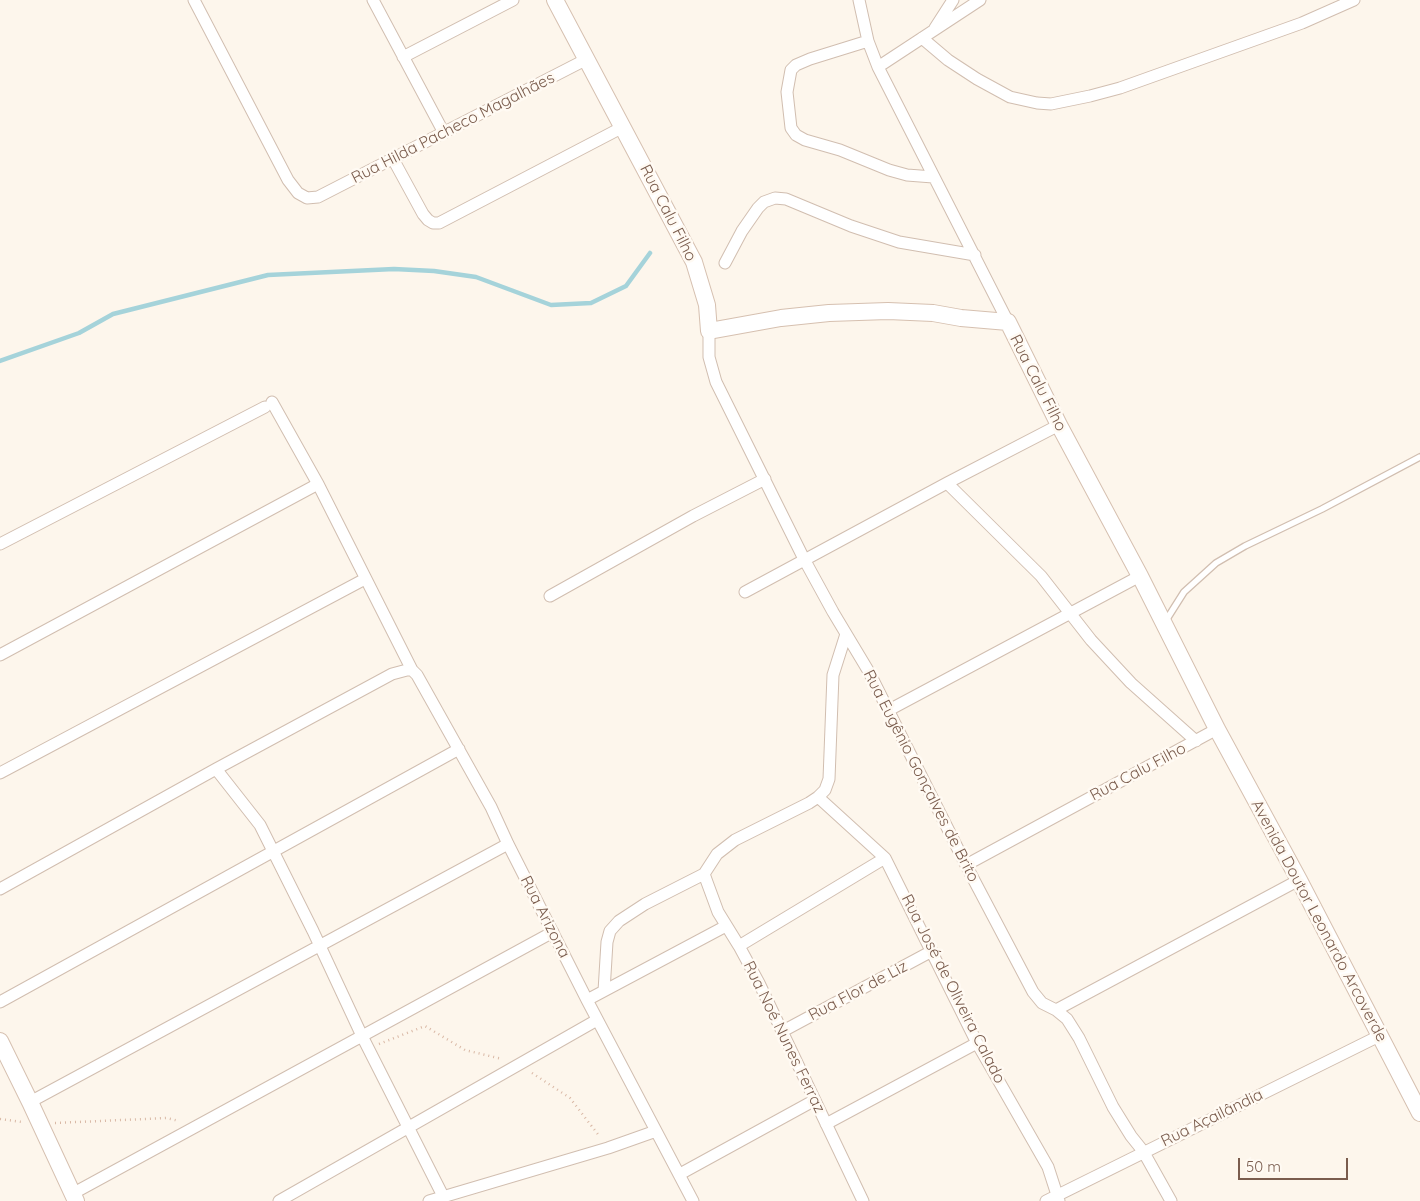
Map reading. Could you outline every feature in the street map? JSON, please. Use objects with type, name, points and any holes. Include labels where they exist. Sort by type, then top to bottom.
[{"type":"street","name":"Rua Hilda Pacheco Magalhães","points":[[194,0],[288,180],[298,193],[307,198],[318,197],[393,160],[588,59]]},
{"type":"street","points":[[373,0],[444,133]]},
{"type":"street","points":[[403,57],[513,0]]},
{"type":"street","name":"Rua Calu Filho","points":[[555,0],[588,59],[694,262],[706,305],[709,330],[781,318],[829,313],[888,311],[1008,322],[1059,425],[1140,576],[1217,729],[966,866]]},
{"type":"street","points":[[858,0],[868,41],[878,67],[1008,322]]},
{"type":"street","points":[[932,31],[953,0]]},
{"type":"street","points":[[878,67],[980,0]]},
{"type":"street","points":[[922,38],[948,60],[1010,97],[1037,104],[1051,104],[1120,88],[1202,57],[1293,26],[1354,0]]},
{"type":"street","points":[[868,41],[810,59],[796,65],[791,70],[787,92],[791,128],[796,135],[805,140],[840,150],[876,165],[907,175],[933,177]]},
{"type":"street","points":[[393,160],[423,214],[428,220],[438,223],[623,127]]},
{"type":"street","points":[[725,263],[742,231],[758,208],[764,202],[775,198],[786,199],[851,226],[899,242],[975,255]]},
{"type":"street","name":"Rua Eugênio Gonçalves de Brito","points":[[709,330],[709,357],[716,382],[804,559],[846,634],[870,672],[966,866],[1033,992],[1042,1003],[1056,1010],[1067,1019],[1079,1038],[1114,1108],[1143,1152],[1171,1201]]},
{"type":"street","name":"Rua Arizona","points":[[0,544],[268,404],[318,484],[412,670],[417,675],[491,808],[597,1020],[693,1201]]},
{"type":"street","points":[[745,592],[1059,425]]},
{"type":"street","points":[[550,596],[765,478]]},
{"type":"street","points":[[948,483],[1041,576],[1091,640],[1131,684],[1196,741]]},
{"type":"street","points":[[0,655],[318,484]]},
{"type":"street","points":[[889,710],[1140,576]]},
{"type":"street","points":[[0,773],[365,579]]},
{"type":"street","points":[[604,991],[606,951],[610,931],[620,921],[645,904],[704,874],[717,854],[735,840],[821,794],[829,779],[833,676],[846,634]]},
{"type":"street","points":[[0,889],[216,768],[392,674],[412,670]]},
{"type":"street","name":"Avenida Doutor Leonardo Arcoverde","points":[[1217,729],[1299,880],[1420,1113]]},
{"type":"street","points":[[0,1002],[459,750]]},
{"type":"street","points":[[216,768],[260,825],[320,945],[362,1036],[443,1196]]},
{"type":"street","name":"Rua José de Oliveira Calado","points":[[821,794],[885,858],[978,1043],[1048,1167],[1058,1198]]},
{"type":"street","points":[[30,1102],[508,844]]},
{"type":"street","points":[[739,946],[885,858]]},
{"type":"street","name":"Rua Noé Nunes Ferraz","points":[[704,874],[718,912],[739,946],[783,1032],[863,1201]]},
{"type":"street","points":[[1056,1010],[1299,880]]},
{"type":"street","points":[[587,1000],[726,926]]},
{"type":"street","points":[[0,1041],[74,1197],[198,1126],[553,932]]},
{"type":"street","name":"Rua Flor de Liz","points":[[783,1032],[932,952]]},
{"type":"street","points":[[279,1201],[597,1020]]},
{"type":"street","name":"Rua Açailândia","points":[[1046,1201],[1058,1198],[1143,1152],[1379,1036]]},
{"type":"street","points":[[826,1124],[978,1043]]},
{"type":"street","points":[[680,1174],[815,1100]]},
{"type":"street","points":[[429,1201],[608,1148],[656,1131]]},
{"type":"lane","points":[[1163,623],[1184,592],[1216,563],[1245,546],[1330,505],[1420,457]]},
{"type":"path","points":[[0,1119],[40,1124],[167,1118],[198,1126]]},
{"type":"waterway","points":[[0,361],[79,333],[113,314],[268,275],[394,269],[434,271],[476,277],[551,305],[591,303],[626,286],[650,253]]}]
